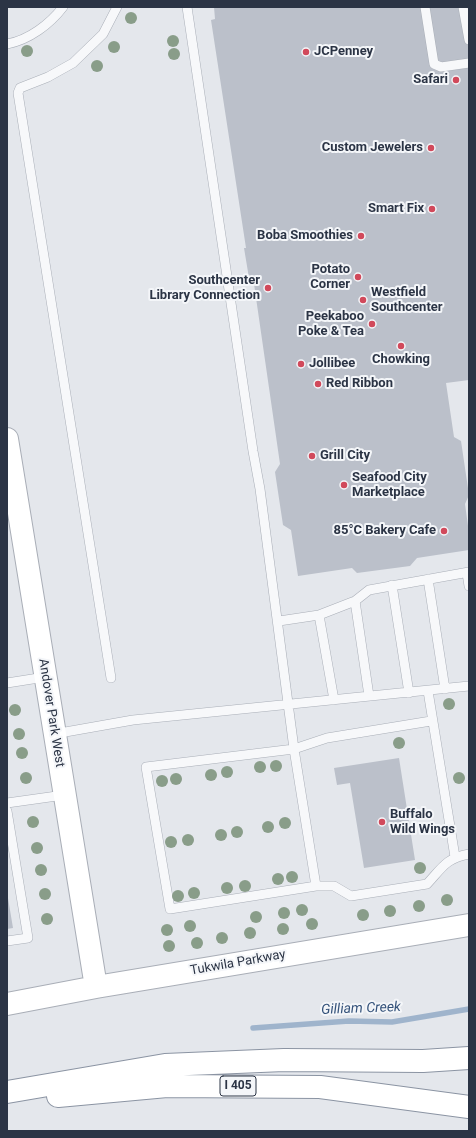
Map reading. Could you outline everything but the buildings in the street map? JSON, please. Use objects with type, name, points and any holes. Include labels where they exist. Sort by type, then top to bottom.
[{"type":"main road","name":"Andover Park West","points":[[7,440],[96,987]]},
{"type":"main road","name":"Tukwila Parkway","points":[[7,1004],[96,987],[469,925]]},
{"type":"main road","points":[[7,1092],[165,1065],[284,1060],[423,1061],[469,1058]]},
{"type":"main road","name":"I 405","points":[[7,1100],[167,1086],[320,1087],[469,1106]]},
{"type":"lane","points":[[7,44],[26,38],[56,16],[63,7]]},
{"type":"lane","points":[[111,678],[18,93],[20,88],[48,77],[73,62],[91,47],[103,34],[117,7]]},
{"type":"lane","points":[[187,7],[253,451],[260,489],[294,749],[316,886]]},
{"type":"lane","points":[[426,7],[434,64],[441,67],[469,63]]},
{"type":"lane","points":[[463,7],[469,40]]},
{"type":"lane","points":[[278,621],[319,615],[355,601],[369,590],[392,585],[468,572],[469,586]]},
{"type":"lane","points":[[428,579],[445,689]]},
{"type":"lane","points":[[392,585],[409,693]]},
{"type":"lane","points":[[355,601],[369,696]]},
{"type":"lane","points":[[319,615],[334,700]]},
{"type":"lane","points":[[7,683],[45,677]]},
{"type":"lane","points":[[54,734],[134,720],[469,686]]},
{"type":"lane","points":[[428,691],[431,721],[455,856]]},
{"type":"lane","points":[[431,721],[327,738],[294,749],[146,767],[170,909],[316,886],[334,886],[351,896],[427,884],[446,863],[455,856],[469,854]]},
{"type":"lane","points":[[7,803],[64,794]]},
{"type":"lane","points":[[7,811],[28,938],[7,941]]},
{"type":"waterway","name":"Gilliam Creek","points":[[253,1028],[349,1021],[392,1022],[469,1009]]},
{"type":"place","name":"JCPenney","points":[[306,52]]},
{"type":"place","name":"Safari","points":[[456,80]]},
{"type":"place","name":"Custom Jewelers","points":[[431,148]]},
{"type":"place","name":"Smart Fix","points":[[432,209]]},
{"type":"place","name":"Boba Smoothies","points":[[361,236]]},
{"type":"place","name":"Potato Corner","points":[[358,277]]},
{"type":"place","name":"Southcenter Library Connection","points":[[268,288]]},
{"type":"place","name":"Westfield Southcenter","points":[[363,300]]},
{"type":"place","name":"Peekaboo Poke & Tea","points":[[372,324]]},
{"type":"place","name":"Chowking","points":[[401,346]]},
{"type":"place","name":"Jollibee","points":[[301,364]]},
{"type":"place","name":"Red Ribbon","points":[[318,384]]},
{"type":"place","name":"Grill City","points":[[312,456]]},
{"type":"place","name":"Seafood City Marketplace","points":[[344,485]]},
{"type":"place","name":"85°C Bakery Cafe","points":[[444,531]]},
{"type":"place","name":"Buffalo Wild Wings","points":[[382,822]]}]
